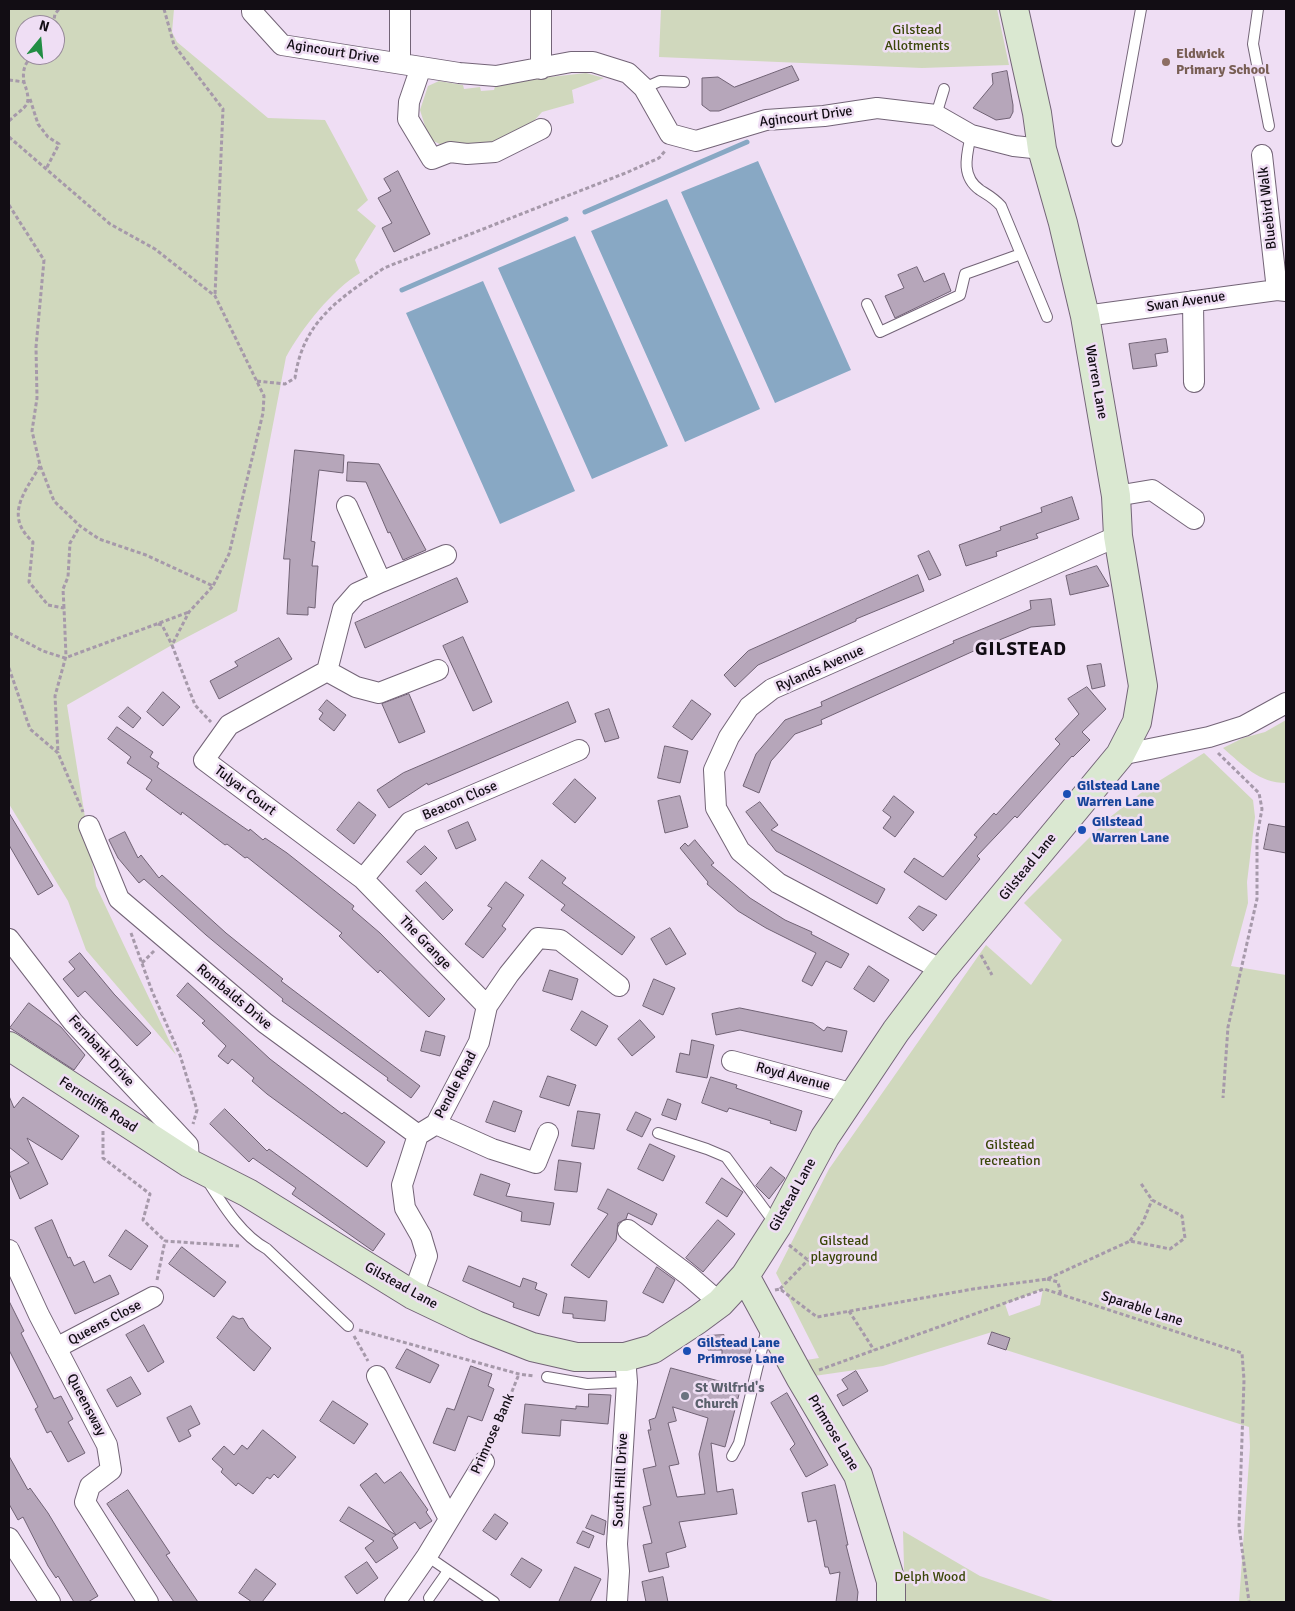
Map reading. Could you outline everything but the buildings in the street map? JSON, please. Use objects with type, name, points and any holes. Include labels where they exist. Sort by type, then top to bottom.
[{"type":"street","name":"Agincourt Drive","points":[[252,9],[252,12],[282,45],[459,74],[496,76],[571,62],[593,62],[628,73],[644,88],[670,134],[696,141],[766,120],[824,116],[877,108],[936,115],[971,135],[1014,146],[1042,149]]},
{"type":"street","name":"Agincourt Drive","points":[[400,9],[400,63]]},
{"type":"street","points":[[540,9],[541,69]]},
{"type":"street","name":"Warren Lane","points":[[1014,9],[1037,113],[1042,149],[1063,223],[1085,316],[1116,496],[1118,536],[1143,686],[1137,722],[1120,755]]},
{"type":"street","points":[[421,67],[409,102],[408,119],[432,159],[450,152],[467,154],[495,152],[541,129]]},
{"type":"street","name":"Bluebird Walk","points":[[1262,155],[1282,291]]},
{"type":"street","name":"Swan Avenue","points":[[1085,316],[1282,291]]},
{"type":"street","points":[[1193,301],[1194,382]]},
{"type":"street","points":[[1116,496],[1152,490],[1194,519]]},
{"type":"street","points":[[347,506],[381,582]]},
{"type":"street","name":"Rylands Avenue","points":[[942,970],[778,883],[740,851],[716,808],[714,770],[729,737],[749,707],[772,690],[1118,536]]},
{"type":"street","points":[[438,670],[379,693],[356,687],[327,671],[343,610],[357,593],[446,555]]},
{"type":"street","name":"Tulyar Court","points":[[327,671],[229,725],[204,760],[363,880]]},
{"type":"street","points":[[1120,755],[1209,737],[1244,726],[1286,703]]},
{"type":"street","name":"Beacon Close","points":[[363,880],[410,822],[579,750]]},
{"type":"street","name":"Gilstead Lane","points":[[192,1159],[413,1295],[476,1325],[532,1347],[626,1369],[720,1303],[760,1287],[776,1226],[825,1138],[854,1094],[942,970],[1120,755]]},
{"type":"street","name":"Rombalds Drive","points":[[89,826],[120,900],[264,1023],[418,1135]]},
{"type":"street","name":"The Grange","points":[[363,880],[487,1006]]},
{"type":"street","points":[[487,1006],[538,938],[560,940],[619,986]]},
{"type":"street","name":"Fernbank Drive","points":[[9,939],[73,1022],[192,1159]]},
{"type":"street","name":"Pendle Road","points":[[418,1135],[436,1124],[479,1042],[487,1006]]},
{"type":"street","name":"Ferncliffe Road","points":[[11,1053],[114,1116],[192,1159]]},
{"type":"street","name":"Royd Avenue","points":[[732,1060],[854,1094]]},
{"type":"street","points":[[436,1124],[492,1149],[536,1163],[548,1133]]},
{"type":"street","points":[[413,1295],[428,1256],[421,1236],[405,1208],[402,1185],[418,1135]]},
{"type":"street","points":[[628,1230],[688,1275],[720,1303]]},
{"type":"street","name":"Queensway","points":[[9,1250],[56,1348],[107,1445],[111,1470],[90,1486],[85,1502],[148,1602]]},
{"type":"street","name":"Primrose Lane","points":[[760,1287],[769,1320],[858,1475],[891,1581],[891,1602]]},
{"type":"street","name":"Queens Close","points":[[56,1348],[153,1297]]},
{"type":"street","name":"South Hill Drive","points":[[617,1602],[619,1571],[617,1544],[626,1369]]},
{"type":"street","points":[[377,1376],[449,1519]]},
{"type":"street","name":"Primrose Bank","points":[[395,1602],[484,1462]]},
{"type":"street","points":[[9,1538],[50,1602]]},
{"type":"lane","points":[[1117,141],[1141,9]]},
{"type":"lane","points":[[1258,9],[1253,44],[1269,126]]},
{"type":"lane","points":[[644,88],[660,81],[684,82]]},
{"type":"lane","points":[[936,115],[944,89]]},
{"type":"lane","points":[[971,135],[965,160],[967,172],[978,189],[993,196],[1001,206],[1046,317]]},
{"type":"lane","points":[[867,304],[880,332],[960,295],[965,274],[1021,254]]},
{"type":"lane","points":[[658,1133],[726,1157],[776,1226]]},
{"type":"lane","points":[[192,1159],[221,1202],[258,1244],[267,1249],[348,1326]]},
{"type":"lane","points":[[732,1456],[739,1443],[769,1320]]},
{"type":"lane","points":[[547,1377],[587,1384],[626,1369]]},
{"type":"lane","points":[[426,1556],[494,1602]]},
{"type":"lane","points":[[429,1598],[448,1570]]},
{"type":"path","points":[[164,9],[174,45],[223,109],[215,296]]},
{"type":"path","points":[[26,65],[23,74],[24,82],[38,124],[48,137],[59,144],[46,169]]},
{"type":"path","points":[[9,80],[24,82]]},
{"type":"path","points":[[9,121],[27,106],[30,99]]},
{"type":"path","points":[[256,380],[285,384],[295,378],[298,359],[306,338],[322,316],[352,290],[384,268],[659,158],[667,148],[670,134]]},
{"type":"path","points":[[9,137],[110,224],[155,249],[215,296],[264,396],[263,413],[229,554],[213,586],[189,612],[172,644]]},
{"type":"path","points":[[9,205],[44,260],[36,347],[37,398],[32,431],[40,465],[54,501],[80,526],[99,539],[146,555],[213,586]]},
{"type":"path","points":[[40,465],[19,502],[18,516],[23,533],[33,542],[29,582],[48,605],[64,608]]},
{"type":"path","points":[[80,526],[70,543],[68,577],[63,589],[65,658],[56,696],[58,753],[89,826]]},
{"type":"path","points":[[9,633],[43,651],[65,658],[189,612]]},
{"type":"path","points":[[157,623],[162,625],[172,644],[195,704],[223,734]]},
{"type":"path","points":[[9,668],[30,729],[58,753]]},
{"type":"path","points":[[1209,737],[1221,756],[1259,793],[1262,809],[1257,836],[1257,899],[1228,1027],[1223,1098]]},
{"type":"path","points":[[120,900],[152,991],[180,1055],[198,1110],[192,1159]]},
{"type":"path","points":[[114,1116],[102,1132],[103,1158],[150,1194],[142,1220],[166,1241],[232,1244],[252,1249],[258,1244]]},
{"type":"path","points":[[1130,1242],[1170,1249],[1185,1238],[1182,1216],[1152,1200],[1140,1182]]},
{"type":"path","points":[[760,1287],[816,1317],[1047,1279],[1130,1242],[1143,1222],[1152,1200]]},
{"type":"path","points":[[776,1226],[789,1246],[808,1260]]},
{"type":"path","points":[[153,1297],[166,1241]]},
{"type":"path","points":[[760,1287],[808,1260],[818,1250]]},
{"type":"path","points":[[1047,1279],[1058,1282],[1061,1295]]},
{"type":"path","name":"Sparable Lane","points":[[800,1377],[1044,1289],[1242,1353],[1244,1380],[1239,1526],[1249,1602]]},
{"type":"path","points":[[849,1311],[874,1350]]},
{"type":"path","points":[[348,1326],[379,1337],[519,1374],[547,1377]]},
{"type":"path","points":[[348,1326],[377,1376]]},
{"type":"path","name":"Primrose Bank","points":[[484,1462],[519,1374]]},
{"type":"green space","points":[[9,9],[174,9],[172,32],[177,42],[268,118],[325,120],[368,200],[357,210],[376,226],[355,260],[360,273],[349,280],[318,310],[286,357],[237,611],[172,645],[67,705],[96,886],[176,1055],[86,950],[68,901],[9,804]]},
{"type":"green space","name":"Gilstead Allotments","points":[[661,9],[997,9],[1009,65],[922,68],[659,57]]},
{"type":"green space","points":[[586,73],[604,78],[572,90],[574,103],[542,112],[524,132],[477,148],[444,146],[429,139],[420,110],[428,86],[439,81],[463,85],[464,89],[480,87],[481,91],[494,90],[496,83]]},
{"type":"green space","points":[[1286,720],[1286,783],[1268,780],[1259,776],[1223,748],[1243,738],[1265,732]]},
{"type":"green space","points":[[1204,753],[1253,800],[1255,817],[1247,882],[1248,903],[1231,966],[1286,975],[1286,1602],[1239,1602],[1250,1447],[1249,1427],[1006,1350],[1010,1338],[992,1332],[883,1366],[814,1376],[806,1360],[819,1358],[776,1273],[829,1169],[986,945],[1031,985],[1062,940],[1024,903],[1109,818],[1146,789]],"holes":[[[1043,1289],[1040,1305],[1009,1316],[1005,1304]]]},
{"type":"green space","name":"Delph Wood","points":[[903,1531],[980,1576],[1056,1602],[905,1602]]},
{"type":"water","points":[[758,161],[851,370],[775,403],[681,192]]},
{"type":"water","points":[[667,199],[760,409],[685,442],[591,231]]},
{"type":"water","points":[[575,236],[668,446],[592,479],[498,268]]},
{"type":"water","points":[[483,281],[575,491],[500,524],[406,313]]},
{"type":"waterway","points":[[585,212],[747,142]]},
{"type":"waterway","points":[[402,290],[566,219]]},
{"type":"place","name":"Eldwick Primary School","points":[[1166,62]]},
{"type":"place","name":"Gilstead Lane Warren Lane","points":[[1067,794]]},
{"type":"place","name":"Gilstead Warren Lane","points":[[1082,830]]},
{"type":"place","name":"Gilstead Lane Primrose Lane","points":[[687,1351]]},
{"type":"place","name":"St Wilfrid's Church","points":[[685,1396]]},
{"type":"district","name":"GILSTEAD","points":[[1021,650]]},
{"type":"park label","name":"Gilstead recreation","points":[[1010,1154]]},
{"type":"park label","name":"Gilstead playground","points":[[844,1250]]}]
